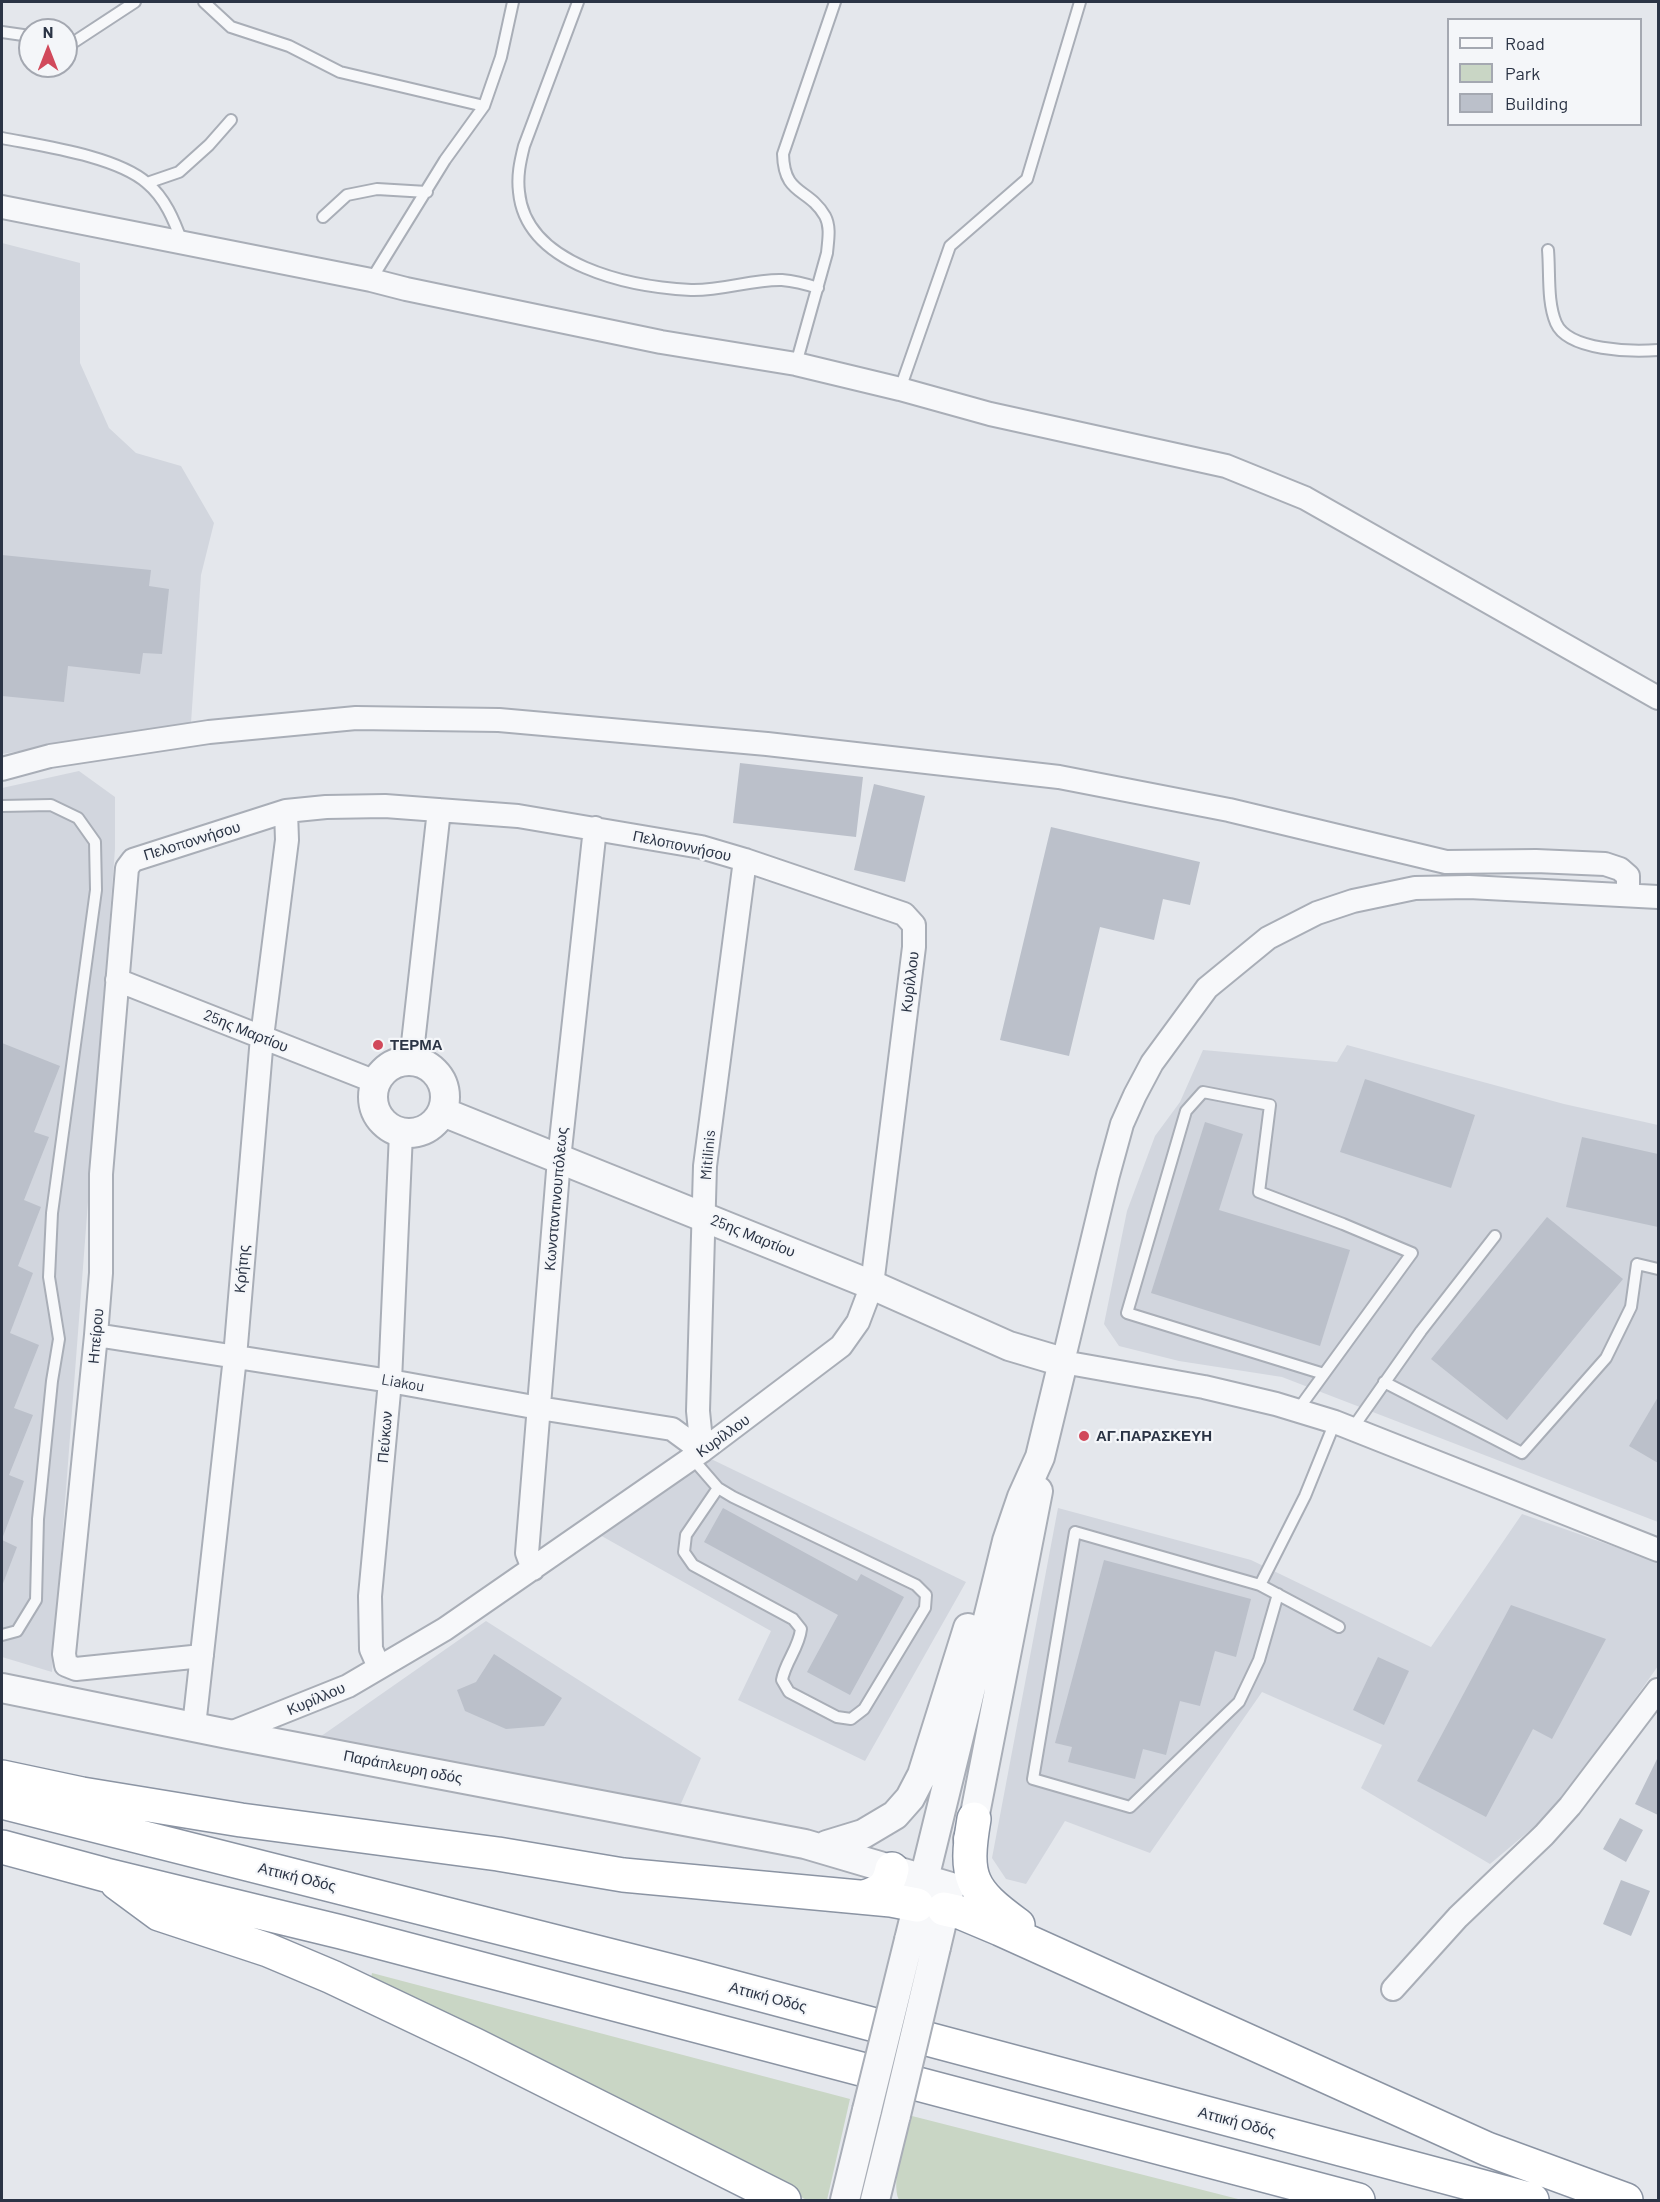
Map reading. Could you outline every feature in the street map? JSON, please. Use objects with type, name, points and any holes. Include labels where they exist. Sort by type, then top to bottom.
[{"type":"highway","points":[[2,1777],[82,1794],[241,1820],[498,1854],[623,1875],[864,1898],[936,1885],[977,1919],[1487,2149],[1626,2200]]},
{"type":"highway","name":"Αττική Οδός","points":[[2,1802],[691,1976],[1532,2200]]},
{"type":"highway","points":[[974,1819],[969,1862],[976,1888],[989,1904],[1063,1958]]},
{"type":"highway","points":[[2,1847],[106,1875],[364,1938],[1358,2200]]},
{"type":"highway","points":[[864,1898],[886,1887],[892,1869]]},
{"type":"highway","points":[[106,1875],[159,1914],[268,1950],[332,1977],[475,2045],[784,2200]]},
{"type":"street","points":[[2,207],[371,280],[418,292],[661,342],[796,364],[990,414],[1226,466],[1305,498],[1659,698]]},
{"type":"street","points":[[2,769],[50,756],[220,731],[356,718],[499,720],[767,744],[1059,777],[1229,810],[1446,862],[1536,861],[1605,864],[1620,869],[1628,876],[1628,895]]},
{"type":"street","name":"Πελοποννήσου","points":[[127,868],[133,860],[286,811],[326,807],[385,806],[518,816],[701,848],[745,860],[903,914],[914,925]]},
{"type":"street","points":[[411,1061],[439,810]]},
{"type":"street","name":"Κρήτης","points":[[194,1726],[235,1357],[262,1037],[287,840],[286,811]]},
{"type":"street","name":"Κωνσταντινουπόλεως","points":[[533,1569],[527,1553],[559,1160],[595,828]]},
{"type":"street","name":"Mitilinis","points":[[697,1455],[705,1166],[745,860]]},
{"type":"street","name":"Ηπείρου","points":[[127,868],[101,1174],[101,1273],[64,1654],[66,1665],[76,1669],[202,1656]]},
{"type":"street","points":[[816,1844],[863,1834],[895,1815],[910,1798],[922,1775],[960,1649],[974,1611],[1007,1541],[1022,1497],[1040,1456],[1122,1124],[1152,1063],[1207,988],[1268,938],[1317,913],[1353,901],[1415,888],[1469,887],[1659,897]]},
{"type":"street","name":"Κυρίλλου","points":[[228,1734],[348,1686],[445,1629],[697,1455],[841,1346],[858,1322],[872,1285],[914,947],[914,925]]},
{"type":"street","name":"25ης Μαρτίου","points":[[117,980],[376,1082]]},
{"type":"street","points":[[411,1061],[428,1066],[441,1078],[446,1095],[443,1112],[433,1125],[418,1133],[401,1133],[387,1126],[376,1114],[373,1098],[376,1082],[384,1071],[397,1063],[411,1061]]},
{"type":"street","name":"25ης Μαρτίου","points":[[443,1112],[872,1285],[1009,1346],[1063,1362]]},
{"type":"street","name":"Πεύκων","points":[[379,1667],[371,1649],[370,1596],[390,1381],[401,1133]]},
{"type":"street","name":"Liakou","points":[[96,1335],[390,1381],[672,1429],[697,1455]]},
{"type":"street","points":[[1063,1362],[1204,1387],[1344,1425],[1659,1550]]},
{"type":"street","points":[[936,1885],[974,1819],[1038,1500],[1040,1456]]},
{"type":"street","points":[[861,2200],[856,2156],[867,2110],[922,1943],[1007,1541]]},
{"type":"street","name":"Παράπλευρη οδός","points":[[2,1688],[228,1734],[816,1844],[936,1885]]},
{"type":"street","points":[[1393,1989],[1458,1917],[1544,1835],[1570,1806],[1659,1690]]},
{"type":"street","name":"Παράπλευρη οδός","points":[[816,1844],[862,1846],[936,1885]]},
{"type":"street","points":[[861,2200],[873,2188],[882,2171],[896,2115],[922,1943]]},
{"type":"lane","points":[[78,39],[135,2]]},
{"type":"lane","points":[[204,2],[231,27],[289,46],[340,72],[484,106]]},
{"type":"lane","points":[[371,280],[445,160],[484,106],[501,57],[513,2]]},
{"type":"lane","points":[[578,2],[524,147],[518,170],[519,193],[526,219],[542,239],[565,258],[588,269],[621,280],[693,290],[779,280],[794,281],[818,288]]},
{"type":"lane","points":[[796,364],[818,288],[829,236],[826,218],[816,205],[790,183],[783,170],[783,153],[835,2]]},
{"type":"lane","points":[[900,389],[950,246],[1027,179],[1080,2]]},
{"type":"lane","points":[[2,32],[18,34]]},
{"type":"lane","points":[[147,183],[179,172],[209,145],[231,120]]},
{"type":"lane","points":[[2,138],[123,168],[147,183],[164,202],[175,220],[182,242]]},
{"type":"lane","points":[[322,217],[347,195],[377,189],[427,192]]},
{"type":"lane","points":[[1548,250],[1552,307],[1556,324],[1564,335],[1570,340],[1587,345],[1639,351],[1659,350]]},
{"type":"lane","points":[[2,806],[51,805],[78,818],[95,842],[96,890],[52,1213],[49,1277],[59,1339],[52,1381],[38,1519],[36,1600],[17,1631],[2,1635]]},
{"type":"lane","points":[[1297,1411],[1324,1374],[1412,1253],[1259,1192],[1270,1105],[1203,1092],[1186,1111],[1127,1313],[1324,1374]]},
{"type":"lane","points":[[1260,1585],[1344,1425],[1384,1382],[1421,1330],[1495,1236]]},
{"type":"lane","points":[[1384,1382],[1522,1453],[1606,1358],[1631,1307],[1637,1264],[1659,1269]]},
{"type":"lane","points":[[697,1455],[718,1488],[916,1585],[926,1595],[925,1608],[864,1709],[851,1719],[837,1717],[789,1692],[782,1680],[784,1670],[800,1639],[801,1629],[793,1619],[693,1565],[684,1552],[686,1535],[718,1488]]},
{"type":"lane","points":[[1278,1594],[1258,1660],[1239,1702],[1130,1807],[1033,1779],[1075,1532],[1260,1585],[1278,1594],[1340,1627]]},
{"type":"shaded area","points":[[2,243],[80,263],[80,363],[109,428],[136,453],[181,466],[214,523],[201,575],[191,723],[2,754]]},
{"type":"shaded area","points":[[79,771],[115,797],[115,849],[52,1672],[2,1657],[2,788]]},
{"type":"shaded area","points":[[1347,1045],[1564,1104],[1658,1125],[1658,1522],[1282,1377],[1179,1361],[1119,1346],[1104,1324],[1127,1211],[1155,1136],[1180,1102],[1203,1050],[1337,1062]]},
{"type":"shaded area","points":[[709,1458],[966,1582],[865,1761],[738,1700],[771,1631],[598,1534]]},
{"type":"shaded area","points":[[1058,1508],[1251,1560],[1431,1647],[1522,1514],[1658,1562],[1658,1666],[1561,1804],[1490,1864],[1361,1788],[1382,1745],[1262,1692],[1150,1853],[1065,1821],[1026,1884],[1006,1879],[992,1858]]},
{"type":"shaded area","points":[[486,1621],[701,1758],[679,1808],[317,1739]]},
{"type":"green space","points":[[372,1973],[850,2099],[827,2200],[807,2200],[369,1987]]},
{"type":"green space","points":[[912,2116],[1242,2200],[899,2200],[896,2182]]},
{"type":"building","points":[[2,555],[151,570],[149,586],[169,589],[162,654],[143,653],[140,674],[68,666],[64,702],[2,696]]},
{"type":"building","points":[[740,763],[863,777],[856,837],[733,823]]},
{"type":"building","points":[[874,784],[925,796],[905,882],[854,870]]},
{"type":"building","points":[[1051,827],[1200,862],[1190,905],[1163,899],[1154,940],[1100,927],[1069,1056],[1000,1040]]},
{"type":"building","points":[[2,1043],[60,1066],[34,1132],[49,1137],[24,1200],[41,1207],[18,1266],[33,1273],[10,1333],[39,1345],[14,1408],[33,1415],[9,1475],[24,1481],[2,1539]]},
{"type":"building","points":[[1365,1079],[1475,1115],[1451,1188],[1340,1152]]},
{"type":"building","points":[[1205,1122],[1243,1134],[1219,1210],[1350,1250],[1320,1346],[1151,1293]]},
{"type":"building","points":[[1582,1137],[1658,1154],[1658,1227],[1566,1207]]},
{"type":"building","points":[[1547,1217],[1623,1279],[1507,1420],[1431,1359]]},
{"type":"building","points":[[1658,1397],[1658,1463],[1629,1446]]},
{"type":"building","points":[[723,1508],[857,1581],[861,1574],[904,1597],[850,1695],[807,1672],[838,1615],[704,1542]]},
{"type":"building","points":[[2,1540],[17,1547],[2,1586]]},
{"type":"building","points":[[1104,1560],[1251,1599],[1236,1657],[1215,1651],[1200,1706],[1180,1701],[1166,1755],[1143,1749],[1135,1779],[1068,1762],[1072,1747],[1055,1743]]},
{"type":"building","points":[[1511,1605],[1606,1639],[1552,1739],[1533,1729],[1486,1817],[1417,1781]]},
{"type":"building","points":[[494,1654],[562,1698],[544,1726],[506,1729],[465,1711],[457,1690],[476,1682]]},
{"type":"building","points":[[1378,1657],[1409,1671],[1384,1725],[1353,1710]]},
{"type":"building","points":[[1658,1757],[1658,1815],[1635,1804]]},
{"type":"building","points":[[1620,1818],[1643,1830],[1626,1862],[1603,1849]]},
{"type":"building","points":[[1621,1880],[1650,1891],[1631,1936],[1603,1924]]},
{"type":"place","name":"ΤΕΡΜΑ","points":[[378,1045]]},
{"type":"place","name":"ΑΓ.ΠΑΡΑΣΚΕΥΗ","points":[[1084,1436]]}]
